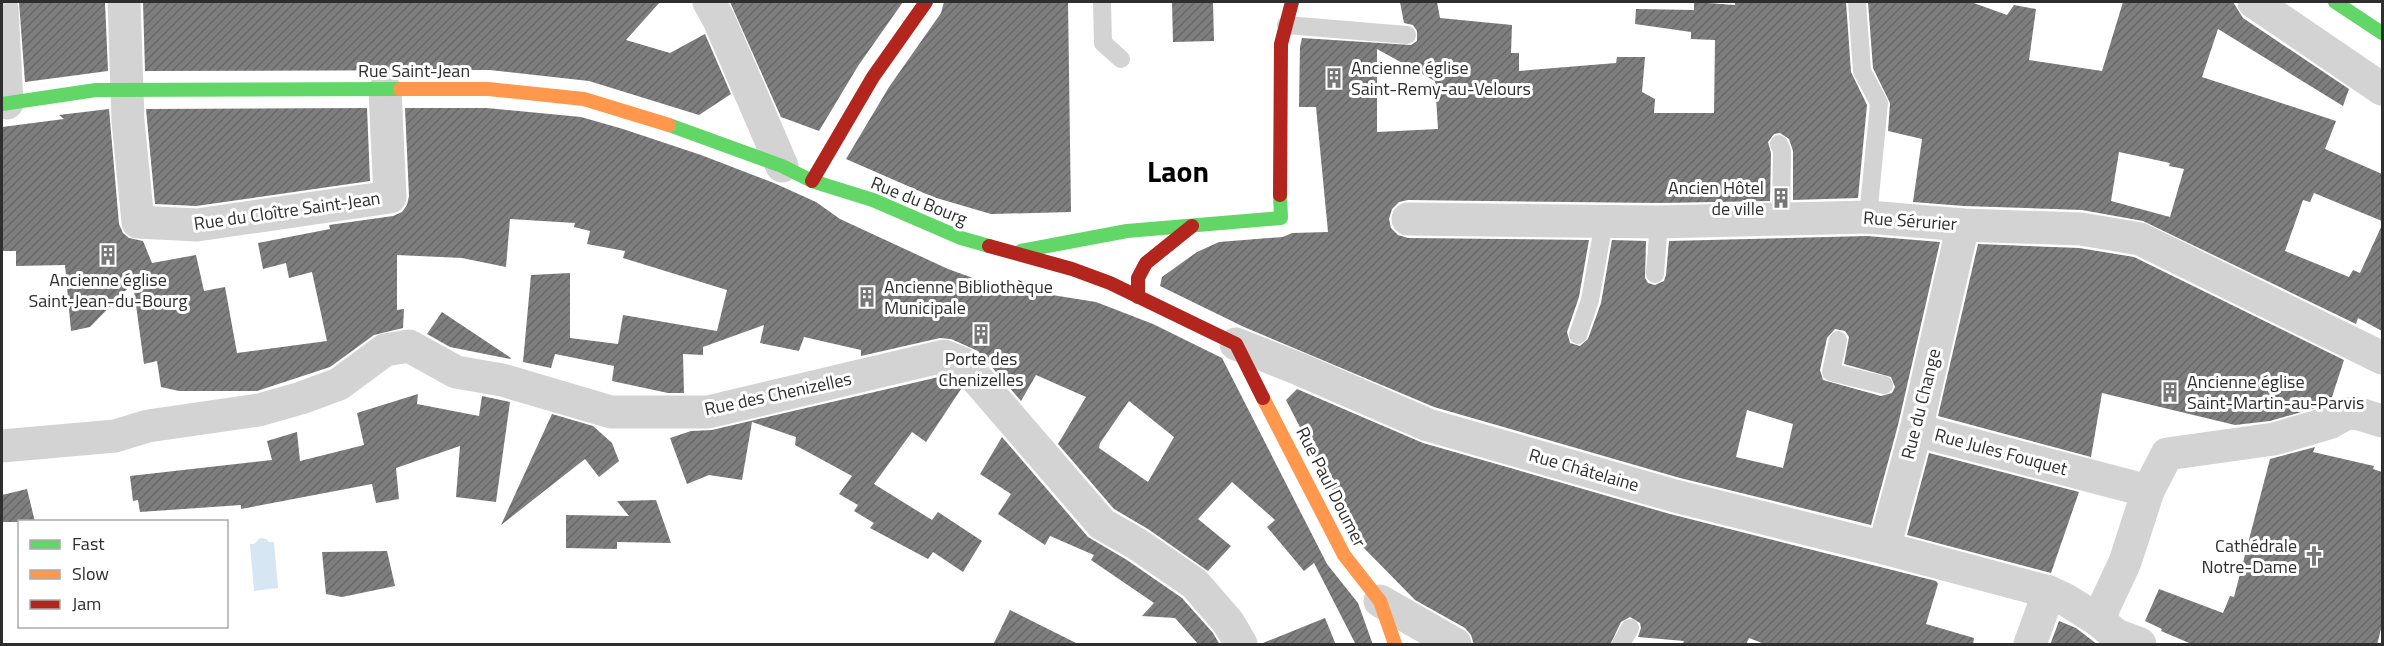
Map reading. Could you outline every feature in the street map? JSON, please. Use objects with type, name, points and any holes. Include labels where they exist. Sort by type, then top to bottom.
[{"type":"street","points":[[124,2],[127,89]]},
{"type":"street","points":[[709,2],[719,20],[782,166]]},
{"type":"street","points":[[812,181],[873,77],[926,2]]},
{"type":"street","points":[[1286,25],[1292,2]]},
{"type":"street","points":[[2254,2],[2382,89]]},
{"type":"street","points":[[2335,2],[2382,33]]},
{"type":"street","points":[[2,9],[4,103]]},
{"type":"street","name":"Rue du Bourg","points":[[1013,253],[1127,231],[1281,218],[1279,166],[1281,58],[1286,25]]},
{"type":"street","name":"Rue du Cloître Saint-Jean","points":[[127,89],[138,222],[197,225],[390,197],[385,90]]},
{"type":"street","name":"Rue Saint-Jean","points":[[4,103],[96,90],[127,89],[488,89],[584,99],[628,111],[707,137],[782,166],[812,181]]},
{"type":"street","name":"Rue du Bourg","points":[[812,181],[873,200],[961,238],[1072,269],[1110,283],[1138,297]]},
{"type":"street","name":"Rue Sérurier","points":[[1408,219],[1659,222],[1868,217],[1963,225],[2081,229],[2140,239],[2382,358]]},
{"type":"street","name":"Rue du Change","points":[[1884,548],[1916,430],[1919,393],[1963,225]]},
{"type":"street","points":[[1138,297],[1138,278],[1146,263],[1192,226]]},
{"type":"street","name":"Rue Châtelaine","points":[[1138,297],[1236,344],[1428,425],[1674,496],[2049,592],[2098,620],[2116,635],[2140,645]]},
{"type":"street","name":"Rue Paul Doumer","points":[[1236,344],[1344,555],[1380,601],[1395,645]]},
{"type":"street","name":"Rue des Chenizelles","points":[[2,446],[115,436],[148,426],[259,410],[339,384],[385,350],[409,346],[456,372],[502,380],[611,412],[708,412],[944,356],[964,364],[1102,524],[1137,544],[1195,584],[1228,622],[1241,645]]},
{"type":"street","points":[[2098,620],[2125,562],[2148,491],[2167,454],[2274,439],[2329,423],[2345,414],[2356,413],[2382,421]]},
{"type":"street","name":"Rue Jules Fouquet","points":[[1916,430],[2148,491]]},
{"type":"street","points":[[2030,645],[2049,592]]},
{"type":"street","points":[[1380,601],[1455,645]]},
{"type":"lane","points":[[1102,2],[1103,43],[1121,59]]},
{"type":"lane","points":[[1857,2],[1862,71],[1879,103],[1868,217]]},
{"type":"lane","points":[[1286,25],[1407,35]]},
{"type":"lane","points":[[1779,144],[1782,151],[1781,219]]},
{"type":"lane","points":[[1578,334],[1590,300],[1604,222]]},
{"type":"lane","points":[[1655,274],[1659,222]]},
{"type":"lane","points":[[1838,340],[1831,372],[1884,385]]},
{"type":"lane","points":[[1621,645],[1630,628]]},
{"type":"water","points":[[260,538],[274,542],[278,588],[254,591],[250,544],[254,544]]},
{"type":"building","points":[[19,2],[105,2],[108,71],[25,82]]},
{"type":"building","points":[[143,2],[660,2],[626,40],[670,53],[705,34],[731,94],[699,115],[589,81],[490,70],[145,71]]},
{"type":"building","points":[[730,2],[903,2],[858,66],[819,131],[781,117]]},
{"type":"building","points":[[944,2],[1068,2],[1071,212],[991,214],[933,197],[846,159],[889,87],[941,13]]},
{"type":"building","points":[[1172,2],[1213,2],[1214,41],[1173,42]]},
{"type":"building","points":[[1400,2],[1437,2],[1440,18],[1512,25],[1511,53],[1519,53],[1519,71],[1616,63],[1617,57],[1645,57],[1642,92],[1655,99],[1654,113],[1714,113],[1715,40],[1691,39],[1691,32],[1635,24],[1636,9],[1694,10],[1694,2],[1735,5],[1735,2],[1846,2],[1851,72],[1867,105],[1858,198],[1793,200],[1793,151],[1789,139],[1780,133],[1774,134],[1768,142],[1771,153],[1770,201],[1659,203],[1408,200],[1399,202],[1392,209],[1389,219],[1391,228],[1398,235],[1408,238],[1589,240],[1579,297],[1567,332],[1570,343],[1580,346],[1588,339],[1601,303],[1612,240],[1646,241],[1645,278],[1648,283],[1655,285],[1664,281],[1666,275],[1669,241],[1867,236],[1940,242],[1898,425],[1871,525],[1680,478],[1434,407],[1244,327],[1160,286],[1162,277],[1197,252],[1219,242],[1283,237],[1292,233],[1328,232],[1316,107],[1299,107],[1302,38],[1411,45],[1417,41],[1417,31],[1413,25],[1404,23]],"holes":[[[1377,49],[1435,81],[1438,129],[1377,132]],[[1835,329],[1845,331],[1849,337],[1844,364],[1891,377],[1895,387],[1892,393],[1881,396],[1823,380],[1820,370],[1827,338]],[[1747,410],[1793,424],[1783,468],[1736,457]]]},
{"type":"building","points":[[1868,2],[1971,2],[2007,15],[2014,5],[2036,9],[2029,60],[2102,71],[2123,2],[2233,2],[2243,18],[2349,89],[2343,106],[2218,29],[2202,77],[2336,121],[2325,149],[2382,174],[2382,221],[2314,193],[2310,202],[2303,200],[2285,251],[2349,277],[2353,270],[2360,273],[2382,225],[2382,331],[2358,318],[2356,324],[2143,221],[2082,210],[1913,202],[1922,139],[1888,131],[1890,103],[1873,68]],"holes":[[[2119,152],[2170,163],[2169,166],[2184,169],[2170,217],[2111,201]]]},
{"type":"building","points":[[367,108],[370,181],[196,206],[155,204],[146,109]]},
{"type":"building","points":[[405,108],[487,108],[581,117],[701,155],[774,183],[816,202],[840,219],[948,269],[995,286],[1096,302],[1153,324],[1222,358],[1327,564],[1358,603],[1373,645],[1356,645],[1314,563],[1304,571],[1267,527],[1275,520],[1232,482],[1198,519],[1231,546],[1208,571],[1148,529],[1114,509],[1058,444],[1086,397],[1036,375],[1021,401],[978,351],[951,339],[940,338],[861,356],[861,350],[804,337],[799,351],[760,343],[764,325],[703,347],[703,355],[683,354],[684,393],[668,393],[612,381],[614,366],[555,354],[551,368],[523,362],[531,275],[570,273],[570,338],[618,344],[623,315],[717,331],[727,290],[623,258],[625,251],[587,244],[590,231],[574,227],[575,223],[510,219],[506,267],[462,258],[397,255],[397,310],[404,309],[403,328],[374,335],[330,367],[257,391],[179,391],[161,387],[157,361],[144,364],[133,283],[90,327],[71,331],[65,265],[16,266],[16,251],[2,251],[2,127],[64,119],[59,115],[109,109],[119,224],[123,233],[129,238],[143,241],[152,263],[196,255],[204,291],[225,287],[237,353],[327,341],[312,272],[289,278],[286,263],[263,269],[258,243],[330,229],[329,225],[393,216],[402,212],[409,196]],"holes":[[[1129,401],[1174,437],[1148,482],[1099,448],[1100,443]]]},
{"type":"building","points":[[1978,244],[2079,248],[2134,257],[2344,360],[2331,400],[2322,406],[2270,421],[2235,425],[2102,393],[2091,457],[1938,416]]},
{"type":"building","points":[[442,312],[511,358],[450,347],[427,334]]},
{"type":"building","points":[[943,376],[953,380],[961,389],[926,442],[912,432],[874,484],[932,520],[938,512],[982,541],[963,572],[933,552],[928,559],[870,528],[874,523],[854,511],[858,505],[839,494],[852,476],[795,445],[796,437],[752,422],[742,480],[709,475],[687,484],[670,438],[691,431],[712,430]]},
{"type":"building","points":[[1297,389],[1423,443],[1670,514],[1936,581],[1938,584],[1926,624],[1974,638],[1973,645],[1767,645],[1749,638],[1746,645],[1682,645],[1684,641],[1638,637],[1640,623],[1630,617],[1621,622],[1610,645],[1474,645],[1471,635],[1465,628],[1415,600],[1360,544],[1286,400]]},
{"type":"building","points":[[418,394],[417,404],[479,416],[482,396],[510,402],[496,502],[456,497],[460,446],[396,468],[399,499],[376,503],[372,484],[241,509],[241,505],[140,512],[138,500],[133,501],[130,476],[272,460],[267,441],[297,432],[300,461],[364,445],[357,413]]},
{"type":"building","points":[[552,414],[593,426],[612,443],[619,461],[599,477],[585,459],[501,525]]},
{"type":"building","points":[[1002,437],[1088,537],[1127,560],[1182,598],[1213,633],[1220,645],[1199,645],[1175,618],[1142,616],[1154,603],[1091,560],[1094,555],[1050,536],[1045,545],[998,514],[1011,494],[980,474]]},
{"type":"building","name":"Cathédrale Notre-Dame","points":[[2315,447],[2313,452],[2374,466],[2373,469],[2382,472],[2382,625],[2377,645],[2194,645],[2161,631],[2162,629],[2145,621],[2159,589],[2223,613],[2230,596],[2234,597],[2270,459]]},
{"type":"building","points":[[1929,453],[2079,492],[2051,573],[1907,535]]},
{"type":"building","points":[[27,489],[35,520],[2,522],[2,495]]},
{"type":"building","points":[[656,500],[671,543],[617,542],[617,549],[566,548],[566,515],[629,516],[617,501]]},
{"type":"building","points":[[387,551],[395,586],[342,597],[326,594],[322,552]]},
{"type":"building","points":[[1010,610],[1080,645],[993,645]]},
{"type":"building","points":[[1325,618],[1336,645],[1263,645],[1263,643]]},
{"type":"building","points":[[2059,621],[2076,628],[2098,645],[2050,645]]},
{"type":"traffic: fast","points":[[2335,2],[2382,33]]},
{"type":"traffic: fast","points":[[2,104],[96,90],[400,89]]},
{"type":"traffic: fast","points":[[669,125],[782,166],[812,181],[873,200],[961,238],[989,246]]},
{"type":"traffic: fast","points":[[1021,251],[1127,231],[1281,218],[1280,195]]},
{"type":"traffic: slow","points":[[400,89],[488,89],[584,99],[669,125]]},
{"type":"traffic: slow","points":[[1263,398],[1344,555],[1380,601],[1395,644]]},
{"type":"traffic: jam","points":[[812,181],[873,77],[926,2]]},
{"type":"traffic: jam","points":[[1280,195],[1281,44],[1292,2]]},
{"type":"traffic: jam","points":[[1138,297],[1138,278],[1146,263],[1192,226]]},
{"type":"traffic: jam","points":[[989,246],[1072,269],[1110,283],[1236,344],[1263,398]]},
{"type":"place","name":"Ancienne église Saint-Remy-au-Velours","points":[[1334,78]]},
{"type":"place","name":"Ancien Hôtel de ville","points":[[1781,198]]},
{"type":"place","name":"Ancienne église Saint-Jean-du-Bourg","points":[[108,255]]},
{"type":"place","name":"Ancienne Bibliothèque Municipale","points":[[867,297]]},
{"type":"place","name":"Porte des Chenizelles","points":[[981,334]]},
{"type":"place","name":"Ancienne église Saint-Martin-au-Parvis","points":[[2170,392]]},
{"type":"place","name":"Cathédrale Notre-Dame","points":[[2314,556]]},
{"type":"district","name":"Laon","points":[[1178,172]]}]
